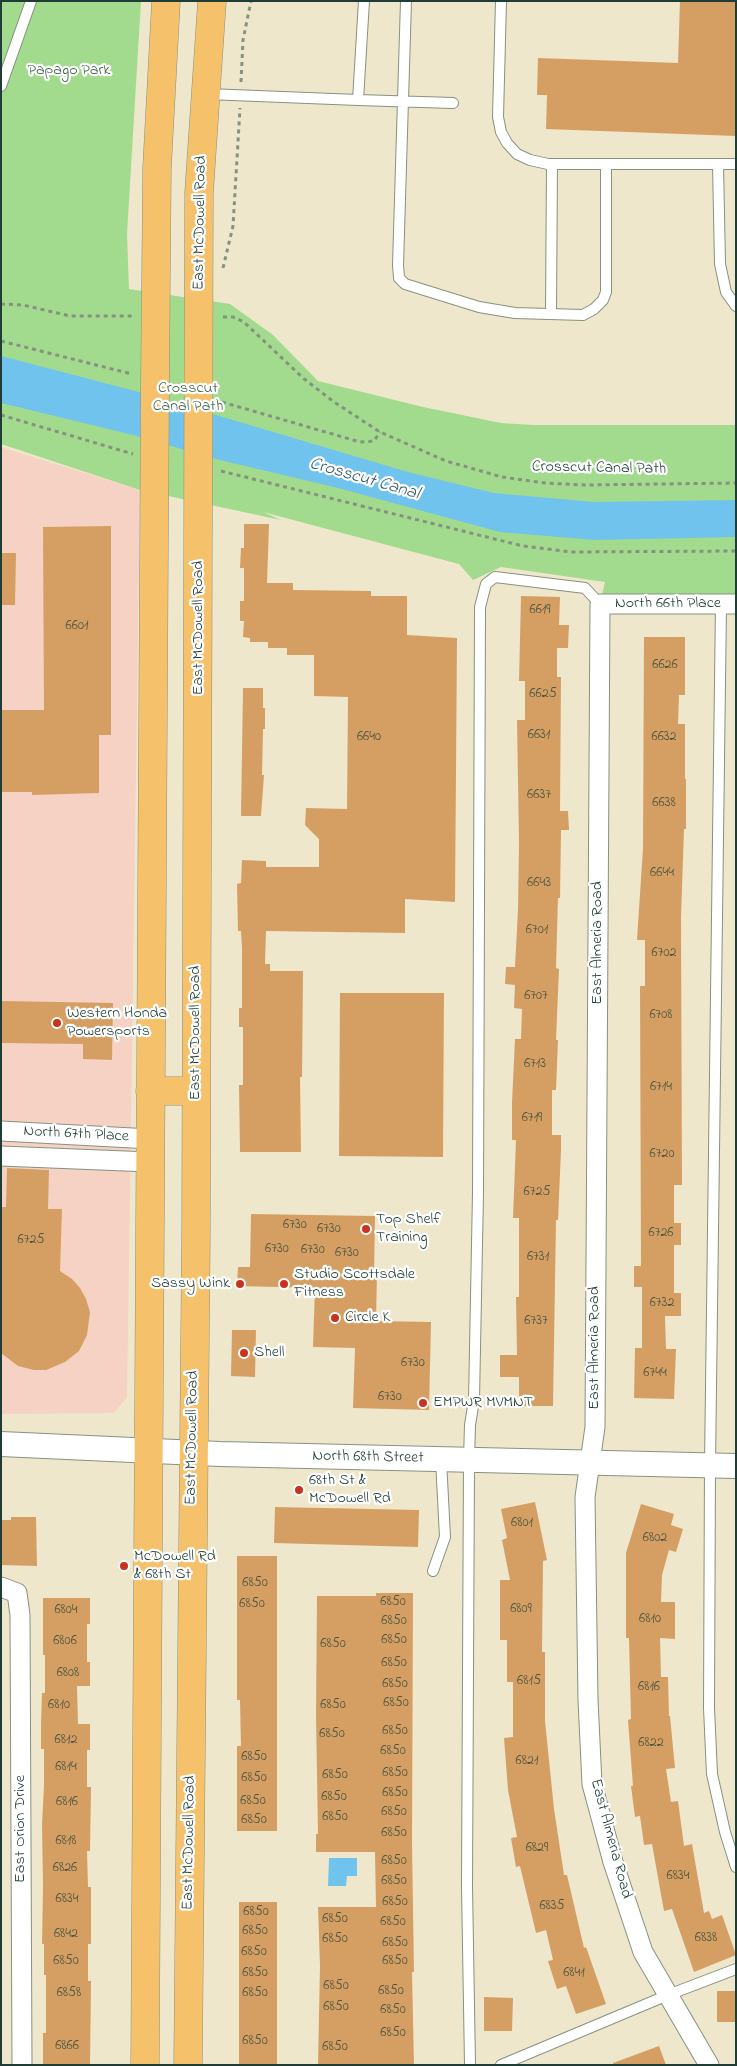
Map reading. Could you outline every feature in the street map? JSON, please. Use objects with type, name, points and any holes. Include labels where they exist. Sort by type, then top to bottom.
[{"type":"main road","points":[[145,2065],[150,1091],[145,451],[155,395],[158,168],[166,1]]},
{"type":"main road","name":"East McDowell Road","points":[[188,2065],[196,1091],[209,403],[199,192],[212,1]]},
{"type":"main road","points":[[150,1091],[196,1091]]},
{"type":"main road","points":[[146,1867],[190,1867]]},
{"type":"street","name":"North 66th Place","points":[[600,604],[728,604]]},
{"type":"street","name":"East Almeria Road","points":[[600,604],[595,1427],[585,1497],[588,1700],[592,1784],[613,1862],[643,1952],[709,2065]]},
{"type":"street","name":"North 67th Place","points":[[1,1131],[150,1150]]},
{"type":"street","name":"North 67th Place","points":[[1,1156],[150,1150]]},
{"type":"street","name":"North 68th Street","points":[[1,1444],[193,1453],[736,1466]]},
{"type":"street","name":"East Orion Drive","points":[[9,1590],[20,1616],[22,2065]]},
{"type":"lane","points":[[1,86],[30,1]]},
{"type":"lane","points":[[358,100],[364,1]]},
{"type":"lane","points":[[406,1],[398,266],[400,278],[405,284],[479,307],[515,313],[583,315],[594,310],[606,292],[606,164]]},
{"type":"lane","points":[[501,1],[498,117],[501,132],[507,143],[517,154],[530,160],[552,164],[736,164]]},
{"type":"lane","points":[[206,94],[403,103],[454,103]]},
{"type":"lane","points":[[551,314],[552,164]]},
{"type":"lane","points":[[718,164],[720,264],[726,292],[736,306]]},
{"type":"lane","points":[[470,2065],[467,1886],[469,1460],[470,1425],[474,1400],[478,1202],[480,607],[486,584],[494,577],[584,588],[600,604]]},
{"type":"lane","points":[[728,604],[710,1466],[709,1708],[712,1774],[725,1832],[736,1867]]},
{"type":"lane","points":[[433,1571],[445,1537],[441,1460]]},
{"type":"lane","points":[[501,2065],[668,1995],[736,1969]]},
{"type":"path","points":[[241,75],[243,40],[250,1]]},
{"type":"path","points":[[223,270],[233,226],[240,122]]},
{"type":"path","points":[[1,304],[23,305],[70,316],[132,316]]},
{"type":"path","points":[[219,312],[219,322]]},
{"type":"path","name":"Crosscut Canal Path","points":[[223,317],[233,317],[244,322],[326,396],[380,432],[446,461],[511,478],[545,483],[585,485],[736,483]]},
{"type":"path","points":[[1,341],[135,375]]},
{"type":"path","points":[[209,403],[360,442],[374,441],[380,432]]},
{"type":"path","points":[[1,415],[145,451]]},
{"type":"path","points":[[208,466],[523,546],[571,552],[736,551]]},
{"type":"shaded area","points":[[1,447],[140,490],[127,1397],[114,1413],[1,1414]]},
{"type":"green space","name":"Crosscut Canal Path","points":[[1,1],[141,1],[127,234],[129,289],[230,304],[273,335],[318,381],[423,407],[501,423],[532,425],[736,425],[736,604],[600,604],[605,582],[501,567],[473,580],[459,564],[263,512],[281,520],[140,490],[1,444]]},
{"type":"water","name":"Crosscut Canal","points":[[1,356],[135,391],[408,472],[494,493],[594,502],[736,500],[736,537],[595,540],[500,532],[338,488],[220,460],[133,435],[1,403]]},
{"type":"water","points":[[329,1858],[357,1858],[357,1876],[347,1876],[346,1886],[328,1886]]},
{"type":"building","points":[[680,1],[736,1],[736,136],[546,129],[547,95],[537,95],[538,58],[678,63]]},
{"type":"building","points":[[244,524],[269,524],[267,583],[293,583],[293,590],[371,591],[371,596],[407,596],[407,635],[457,638],[455,902],[405,899],[405,933],[266,931],[265,964],[270,964],[270,971],[303,971],[302,1077],[300,1077],[301,1152],[240,1152],[239,1085],[243,1085],[243,1027],[239,1027],[239,1008],[242,1008],[242,948],[241,931],[238,931],[237,884],[241,883],[242,860],[266,861],[266,867],[319,867],[319,839],[305,825],[306,808],[347,809],[348,697],[314,696],[314,655],[287,655],[287,648],[268,648],[268,642],[250,642],[250,638],[243,637],[244,621],[240,621],[240,601],[244,601],[244,568],[240,568],[241,548],[244,548]]},
{"type":"building","points":[[111,526],[111,735],[99,735],[99,793],[32,795],[32,792],[1,792],[1,710],[44,710],[43,527]]},
{"type":"building","points":[[1,553],[16,553],[15,605],[1,605]]},
{"type":"building","points":[[521,596],[560,597],[559,625],[569,625],[568,648],[557,648],[557,677],[561,677],[560,811],[568,811],[569,830],[561,830],[556,968],[559,969],[556,1040],[558,1040],[556,1090],[552,1090],[552,1135],[561,1135],[558,1220],[556,1220],[553,1406],[519,1406],[519,1377],[500,1377],[500,1355],[517,1355],[516,1297],[519,1297],[519,1218],[513,1218],[516,1140],[512,1140],[512,1103],[515,1039],[521,1039],[522,1009],[514,1008],[515,985],[505,984],[506,967],[515,967],[518,910],[517,720],[525,720],[525,681],[519,681]]},
{"type":"building","points":[[644,637],[685,637],[685,695],[679,695],[678,724],[685,724],[686,779],[686,829],[684,829],[681,917],[682,1185],[674,1185],[674,1223],[681,1223],[681,1245],[674,1245],[674,1293],[681,1293],[681,1316],[665,1316],[666,1349],[676,1349],[674,1399],[634,1398],[635,1348],[642,1348],[642,1287],[634,1287],[634,1266],[641,1266],[640,986],[645,986],[645,940],[637,940],[643,848]]},
{"type":"building","points":[[243,688],[263,688],[265,729],[263,729],[262,775],[264,775],[261,816],[241,816]]},
{"type":"building","points":[[340,993],[444,993],[443,1157],[339,1156]]},
{"type":"building","name":"Western Honda Powersports","points":[[1,1001],[113,1003],[112,1060],[83,1059],[83,1044],[1,1043]]},
{"type":"building","points":[[7,1168],[49,1170],[48,1209],[62,1209],[60,1271],[72,1279],[80,1288],[90,1312],[87,1335],[79,1351],[65,1362],[46,1370],[34,1370],[18,1366],[1,1353],[1,1207],[6,1207]]},
{"type":"building","points":[[251,1214],[375,1216],[374,1273],[377,1273],[376,1321],[431,1322],[429,1410],[353,1408],[355,1348],[313,1347],[315,1288],[237,1286],[238,1267],[250,1267]]},
{"type":"building","name":"Shell","points":[[232,1330],[256,1330],[255,1377],[231,1376]]},
{"type":"building","points":[[535,1502],[547,1560],[543,1561],[542,1652],[545,1652],[545,1721],[554,1809],[564,1875],[567,1875],[584,1948],[586,1947],[606,2004],[576,2014],[566,1986],[557,1989],[548,1961],[553,1960],[546,1930],[536,1933],[520,1866],[516,1867],[511,1838],[517,1837],[508,1790],[504,1738],[513,1737],[513,1682],[507,1682],[507,1640],[500,1640],[500,1580],[510,1580],[502,1540],[507,1538],[501,1509]]},
{"type":"building","points":[[641,1504],[674,1514],[671,1525],[683,1529],[676,1552],[669,1550],[662,1575],[661,1602],[675,1602],[675,1639],[660,1638],[661,1677],[668,1677],[669,1716],[675,1768],[666,1769],[671,1802],[678,1801],[684,1846],[692,1844],[704,1913],[709,1911],[712,1919],[722,1915],[736,1955],[694,1972],[672,1909],[664,1911],[652,1844],[644,1845],[640,1816],[635,1817],[631,1786],[633,1786],[628,1720],[631,1719],[629,1638],[626,1638],[626,1553]]},
{"type":"building","points":[[275,1507],[419,1510],[418,1547],[274,1543]]},
{"type":"building","points":[[11,1517],[36,1517],[37,1566],[1,1565],[1,1520],[11,1520]]},
{"type":"building","points":[[237,1556],[277,1556],[277,1831],[237,1831],[237,1746],[241,1746],[240,1700],[237,1700]]},
{"type":"building","points":[[376,1593],[413,1593],[412,1845],[414,1972],[412,1972],[414,2065],[318,2065],[320,1966],[318,1907],[376,1907],[375,1852],[316,1852],[316,1834],[318,1834],[317,1596],[376,1596]]},
{"type":"building","points":[[43,1598],[90,1598],[90,1624],[87,1624],[87,1662],[90,1662],[90,1686],[77,1686],[78,1724],[90,1724],[90,1750],[87,1750],[87,1787],[91,1787],[90,1851],[87,1851],[88,1887],[91,1887],[91,1944],[88,1944],[88,1981],[91,1981],[90,2065],[43,2065],[43,2033],[46,2033],[46,1975],[44,1975],[44,1944],[42,1944],[44,1749],[41,1749],[41,1724],[42,1693],[45,1693]]},
{"type":"building","points":[[239,1902],[277,1902],[277,2065],[239,2065]]},
{"type":"building","points":[[717,1991],[736,1991],[736,2022],[717,2022]]},
{"type":"building","points":[[484,1997],[513,1998],[512,2031],[484,2031]]},
{"type":"building","points":[[659,2046],[666,2065],[613,2065],[613,2063]]},
{"type":"place","name":"Western Honda Powersports","points":[[57,1023]]},
{"type":"place","name":"Top Shelf Training","points":[[366,1229]]},
{"type":"place","name":"Sassy Wink","points":[[240,1284]]},
{"type":"place","name":"Studio Scottsdale Fitness","points":[[284,1284]]},
{"type":"place","name":"Circle K","points":[[335,1318]]},
{"type":"place","name":"Shell","points":[[244,1353]]},
{"type":"place","name":"EMPWR MVMNT","points":[[423,1403]]},
{"type":"place","name":"68th St & McDowell Rd","points":[[299,1490]]},
{"type":"place","name":"McDowell Rd & 68th St","points":[[124,1566]]},
{"type":"park label","name":"Papago Park","points":[[69,71]]}]
